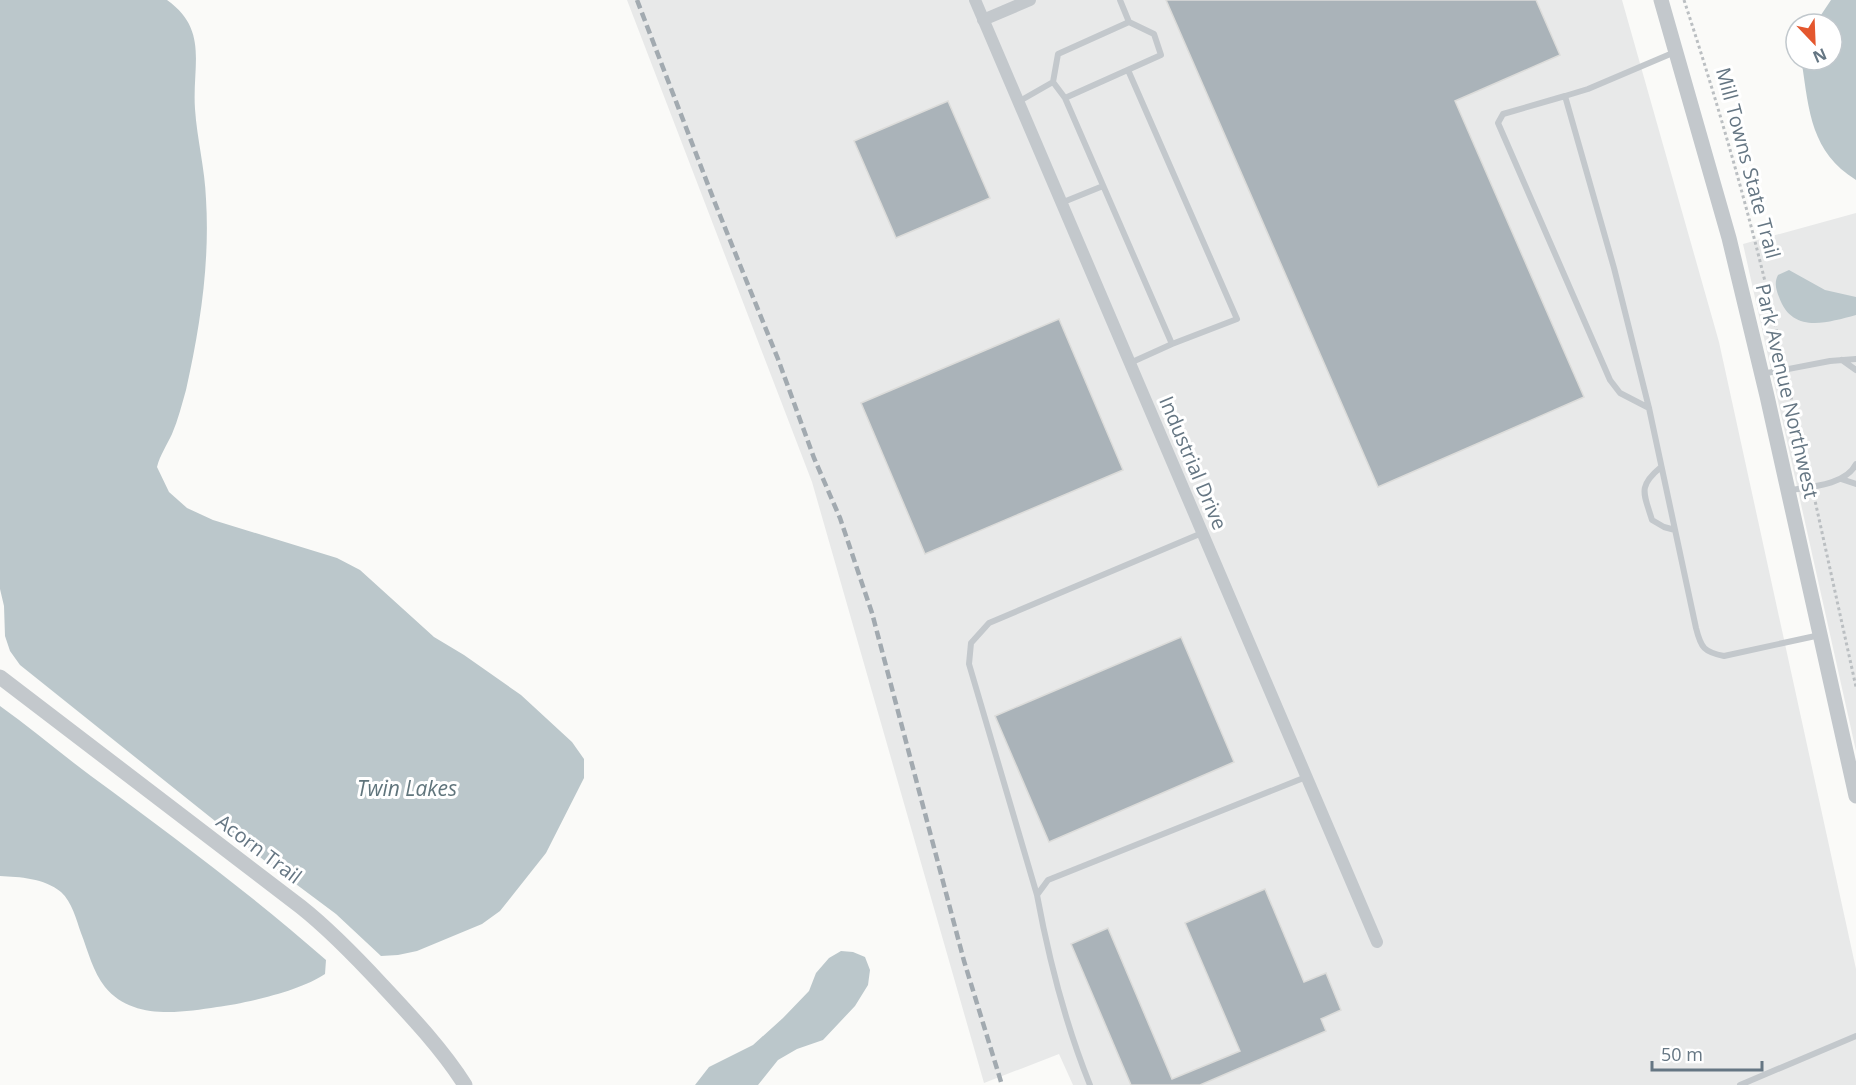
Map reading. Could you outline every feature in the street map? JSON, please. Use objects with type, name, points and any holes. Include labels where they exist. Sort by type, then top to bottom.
[{"type":"street","name":"Industrial Drive","points":[[975,0],[1377,942]]},
{"type":"street","points":[[983,20],[1030,0]]},
{"type":"street","name":"Park Avenue Northwest","points":[[1661,0],[1729,238],[1762,374],[1856,796]]},
{"type":"street","name":"Acorn Trail","points":[[0,677],[324,926],[406,1011],[465,1085]]},
{"type":"lane","points":[[1065,98],[1161,55],[1154,34],[1129,22],[1120,0]]},
{"type":"lane","points":[[1129,22],[1058,54],[1053,82],[1065,98],[1173,344]]},
{"type":"lane","points":[[1649,408],[1620,393],[1610,380],[1498,123],[1503,114],[1512,109],[1588,89],[1677,51]]},
{"type":"lane","points":[[1128,70],[1237,319],[1130,363]]},
{"type":"lane","points":[[1018,102],[1053,82]]},
{"type":"lane","points":[[1565,96],[1614,268],[1649,408],[1701,645],[1711,653],[1724,656],[1820,635]]},
{"type":"lane","points":[[1061,203],[1103,186]]},
{"type":"lane","points":[[1762,374],[1856,359]]},
{"type":"lane","points":[[1841,360],[1856,370]]},
{"type":"lane","points":[[1788,491],[1841,479],[1856,464]]},
{"type":"lane","points":[[1661,467],[1647,479],[1644,494],[1652,520],[1675,530]]},
{"type":"lane","points":[[1841,479],[1856,484]]},
{"type":"lane","points":[[1090,1085],[1064,1015],[1046,948],[1037,895],[969,664],[971,643],[989,623],[1202,533]]},
{"type":"lane","points":[[1037,895],[1048,880],[1306,777]]},
{"type":"lane","points":[[1740,1085],[1856,1036]]},
{"type":"path","name":"Mill Towns State Trail","points":[[1684,0],[1707,69],[1754,234],[1784,362]]},
{"type":"path","points":[[1786,374],[1810,480]]},
{"type":"path","points":[[1813,492],[1856,687]]},
{"type":"shaded area","points":[[627,0],[1622,0],[1719,342],[1856,969],[1856,1085],[1073,1085],[1059,1054],[984,1083],[812,482]]},
{"type":"shaded area","points":[[1856,213],[1856,751],[1743,244]]},
{"type":"water","name":"Twin Lakes","points":[[0,0],[167,0],[180,11],[194,36],[196,49],[195,109],[205,188],[207,247],[200,319],[186,390],[174,429],[157,467],[169,492],[187,508],[213,520],[337,558],[360,570],[434,637],[521,695],[572,742],[584,759],[584,778],[546,853],[500,911],[482,924],[417,951],[381,956],[336,914],[265,861],[20,665],[10,651],[5,636],[4,606],[0,589]]},
{"type":"water","points":[[1831,0],[1856,0],[1856,180],[1830,157],[1821,143],[1810,114],[1803,72],[1844,72],[1844,12],[1823,12]]},
{"type":"water","points":[[1789,270],[1825,290],[1856,297],[1856,315],[1822,323],[1801,321],[1792,317],[1785,309],[1776,286],[1778,275]]},
{"type":"water","points":[[0,706],[269,912],[326,960],[325,974],[302,986],[273,995],[187,1011],[157,1012],[129,1005],[116,998],[97,975],[73,911],[61,892],[40,881],[0,876]]},
{"type":"water","points":[[841,951],[853,952],[865,957],[870,970],[868,985],[855,1006],[823,1040],[797,1049],[778,1060],[758,1085],[695,1085],[709,1067],[753,1045],[783,1018],[809,991],[816,973],[829,958]]},
{"type":"building","points":[[1166,0],[1536,0],[1560,55],[1455,101],[1584,397],[1378,487]]},
{"type":"building","points":[[948,101],[990,198],[896,238],[854,141]]},
{"type":"building","points":[[1059,319],[1123,470],[925,554],[861,403]]},
{"type":"building","points":[[1181,637],[1234,762],[1049,842],[995,716]]},
{"type":"building","points":[[1265,889],[1304,982],[1326,973],[1341,1010],[1321,1019],[1326,1031],[1200,1085],[1131,1085],[1071,944],[1108,928],[1172,1079],[1240,1051],[1185,923]]},
{"type":"railway","points":[[637,0],[778,359],[814,458],[840,518],[872,613],[964,961],[1002,1085]]}]
